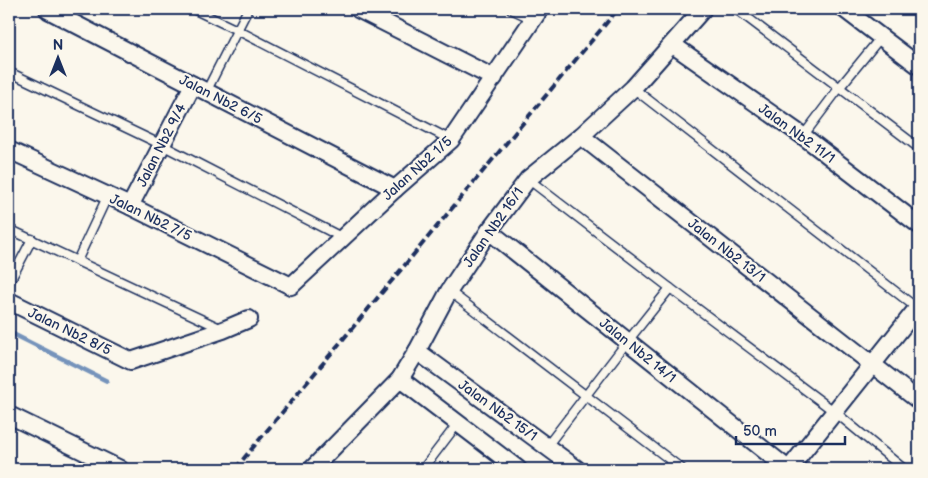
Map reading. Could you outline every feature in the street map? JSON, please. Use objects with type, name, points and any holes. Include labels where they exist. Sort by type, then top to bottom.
[{"type":"street","points":[[358,9],[494,78]]},
{"type":"street","name":"Jalan Nb2 16/1","points":[[312,469],[400,379],[449,291],[489,231],[528,179],[581,136],[633,88],[703,9]]},
{"type":"street","points":[[844,9],[919,66]]},
{"type":"street","name":"Jalan Nb2 6/5","points":[[48,10],[395,189]]},
{"type":"street","name":"Jalan Nb2 1/5","points":[[291,286],[395,189],[451,140],[537,14]]},
{"type":"street","name":"Jalan Nb2 11/1","points":[[672,45],[803,136],[919,224]]},
{"type":"street","name":"Jalan Nb2 9/4","points":[[130,206],[162,145],[199,88]]},
{"type":"street","name":"Jalan Nb2 13/1","points":[[581,136],[919,401]]},
{"type":"street","name":"Jalan Nb2 7/5","points":[[9,150],[108,195],[291,286]]},
{"type":"street","name":"Jalan Nb2 14/1","points":[[489,231],[788,469]]},
{"type":"street","name":"Jalan Nb2 8/5","points":[[9,301],[131,361],[223,330]]},
{"type":"street","points":[[788,469],[919,309]]},
{"type":"street","points":[[223,330],[250,319]]},
{"type":"street","name":"Jalan Nb2 15/1","points":[[417,351],[578,469]]},
{"type":"street","points":[[400,379],[518,469]]},
{"type":"street","points":[[9,415],[120,469]]},
{"type":"lane","points":[[193,9],[451,140]]},
{"type":"lane","points":[[199,88],[237,30],[248,9]]},
{"type":"lane","points":[[511,9],[537,14]]},
{"type":"lane","points":[[736,9],[919,148]]},
{"type":"lane","points":[[803,136],[881,37]]},
{"type":"lane","points":[[9,72],[162,145],[342,238]]},
{"type":"lane","points":[[633,88],[919,309]]},
{"type":"lane","points":[[528,179],[835,412],[904,469]]},
{"type":"lane","points":[[77,261],[108,195]]},
{"type":"lane","points":[[9,228],[223,330]]},
{"type":"lane","points":[[9,283],[32,239]]},
{"type":"lane","points":[[546,446],[670,288]]},
{"type":"lane","points":[[449,291],[682,469]]},
{"type":"lane","points":[[423,469],[458,422]]},
{"type":"waterway","points":[[9,332],[107,381]]},
{"type":"railway","points":[[235,469],[618,9]]}]
